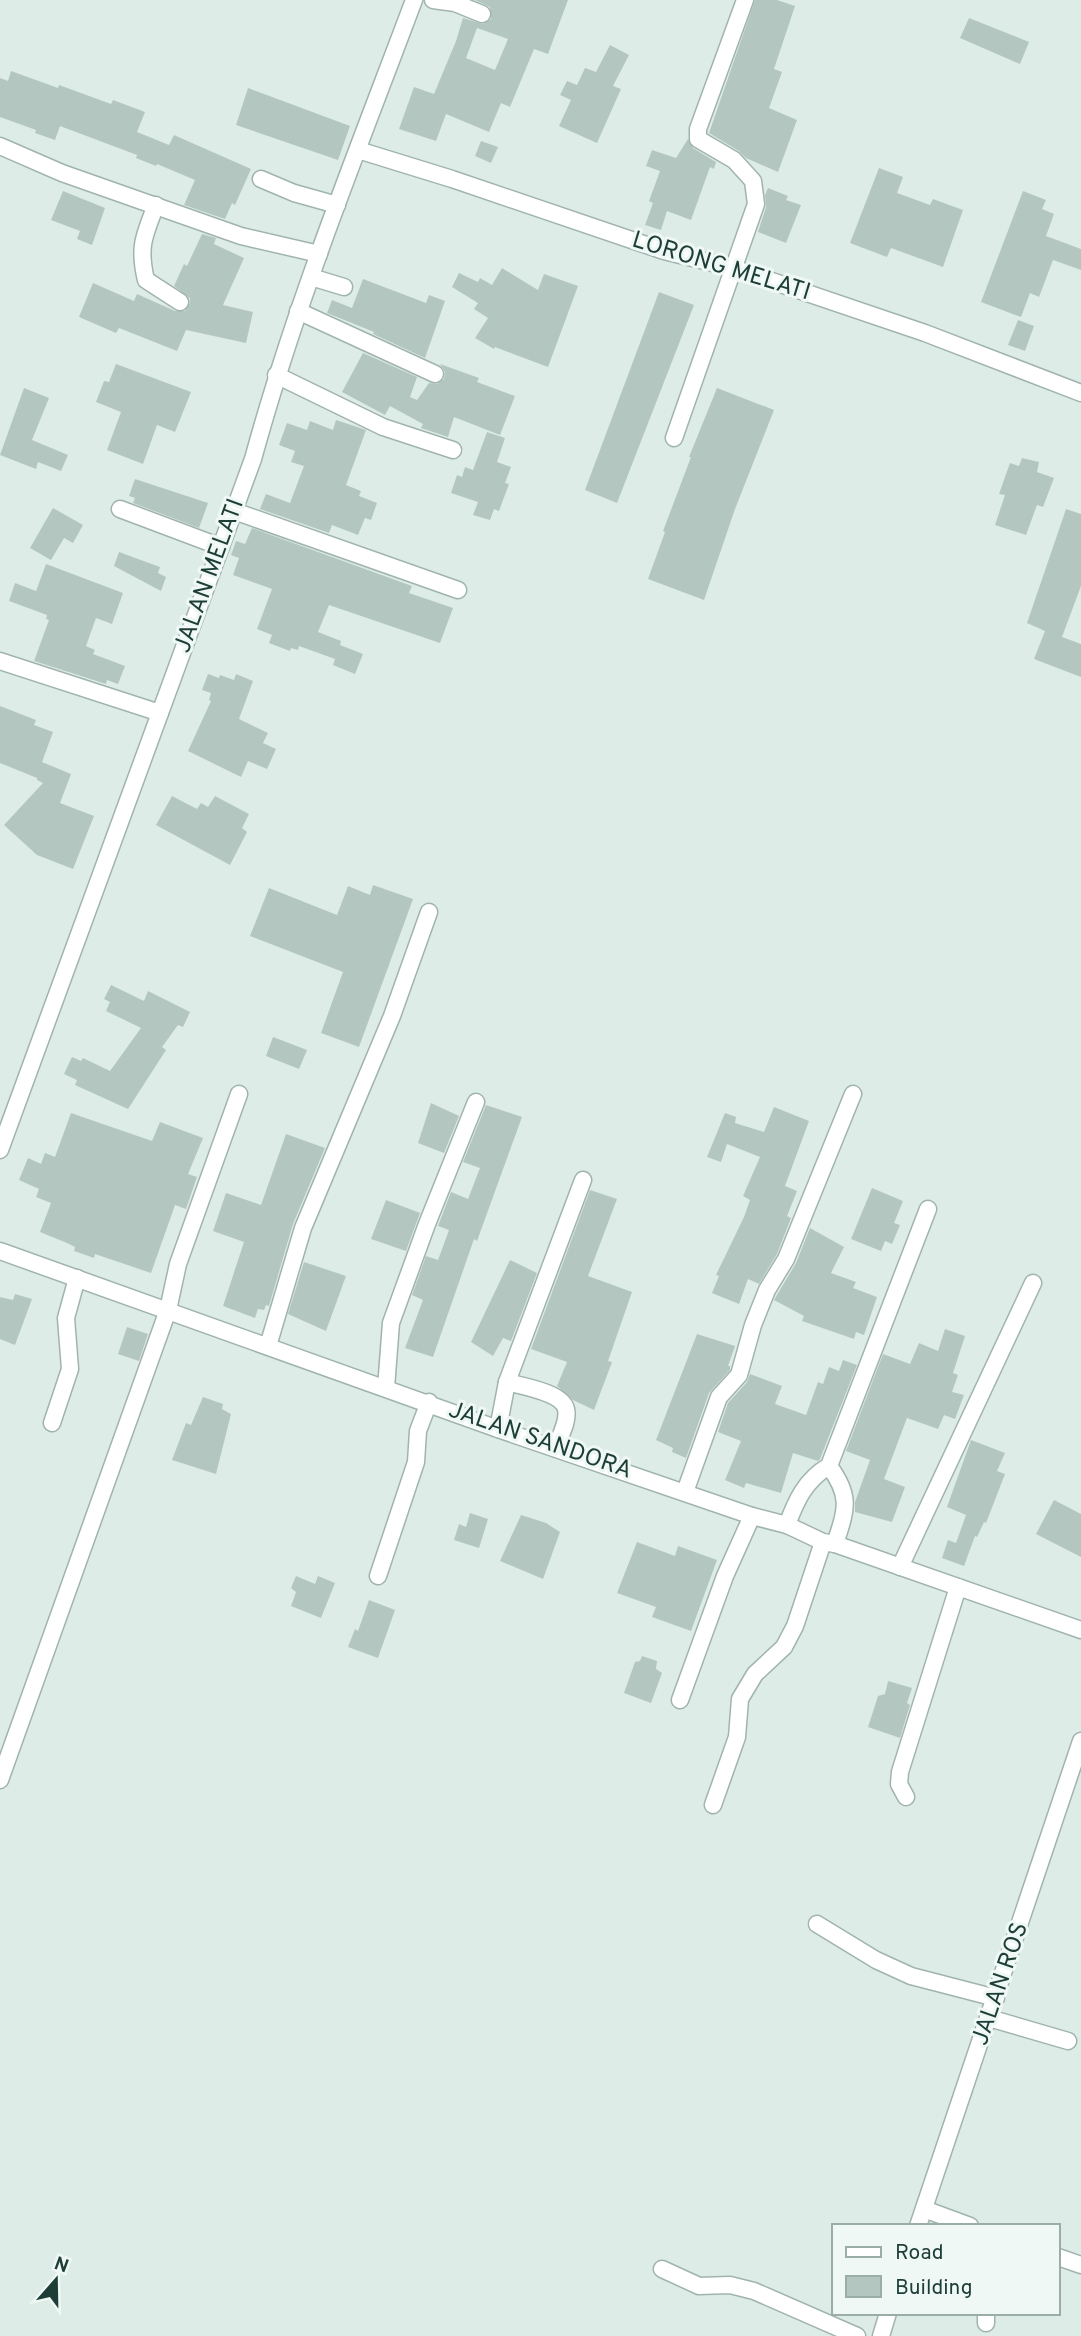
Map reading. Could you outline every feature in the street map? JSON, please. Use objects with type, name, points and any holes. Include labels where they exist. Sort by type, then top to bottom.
[{"type":"street","name":"JALAN MELATI","points":[[0,1150],[253,459],[276,375],[298,311],[414,0]]},
{"type":"street","points":[[433,0],[455,3],[482,14]]},
{"type":"street","points":[[674,438],[756,204],[753,181],[734,160],[698,139],[698,129],[745,0]]},
{"type":"street","points":[[0,146],[62,173],[241,236],[319,254]]},
{"type":"street","name":"LORONG MELATI","points":[[358,150],[452,178],[664,251],[733,268],[925,333],[1081,393]]},
{"type":"street","points":[[261,179],[293,193],[337,205]]},
{"type":"street","points":[[156,205],[142,239],[142,261],[146,280],[180,302]]},
{"type":"street","points":[[311,277],[344,287]]},
{"type":"street","points":[[298,311],[435,374]]},
{"type":"street","points":[[276,375],[383,427],[453,450]]},
{"type":"street","points":[[120,509],[221,547]]},
{"type":"street","points":[[234,511],[458,590]]},
{"type":"street","points":[[0,661],[160,713]]},
{"type":"street","points":[[268,1346],[303,1228],[392,1016],[429,912]]},
{"type":"street","points":[[0,1780],[168,1310],[178,1264],[239,1094]]},
{"type":"street","points":[[685,1492],[719,1397],[738,1375],[767,1290],[786,1259],[853,1094]]},
{"type":"street","points":[[386,1388],[390,1323],[476,1102]]},
{"type":"street","points":[[498,1429],[507,1382],[583,1180]]},
{"type":"street","points":[[787,1525],[797,1497],[812,1479],[829,1466],[928,1209]]},
{"type":"street","name":"JALAN SANDORA","points":[[0,1251],[429,1402],[498,1429],[752,1516],[787,1525],[829,1543],[1081,1630]]},
{"type":"street","points":[[52,1423],[70,1369],[66,1318],[77,1278]]},
{"type":"street","points":[[900,1567],[1033,1283]]},
{"type":"street","points":[[507,1382],[538,1389],[563,1403],[566,1418],[556,1447]]},
{"type":"street","points":[[378,1576],[416,1462],[418,1431],[429,1402]]},
{"type":"street","points":[[713,1805],[737,1738],[740,1699],[755,1674],[784,1647],[829,1543],[845,1513],[846,1499],[841,1482],[829,1466]]},
{"type":"street","points":[[680,1700],[725,1576],[752,1516]]},
{"type":"street","points":[[906,1797],[899,1784],[900,1772],[958,1587]]},
{"type":"street","name":"JALAN ROS","points":[[919,2224],[1081,1741]]},
{"type":"street","points":[[817,1924],[876,1960],[911,1976],[996,1998]]},
{"type":"street","points":[[989,2018],[1068,2041]]},
{"type":"street","points":[[924,2209],[965,2224]]},
{"type":"street","points":[[1060,2258],[1081,2265]]},
{"type":"street","points":[[662,2269],[699,2286],[730,2285],[754,2291],[857,2336]]},
{"type":"street","points":[[881,2336],[887,2315]]},
{"type":"building","points":[[475,0],[568,0],[548,54],[534,49],[510,107],[501,103],[489,132],[446,114],[436,141],[399,129],[414,87],[434,94],[463,18],[483,24],[491,19],[490,7]],"holes":[[[477,28],[508,39],[495,70],[466,58]]]},
{"type":"building","points":[[755,0],[777,0],[795,6],[774,69],[782,72],[769,108],[797,120],[778,172],[746,158],[709,133]]},
{"type":"building","points":[[969,18],[1029,42],[1020,64],[960,38]]},
{"type":"building","points":[[610,45],[629,55],[613,86],[621,89],[597,143],[559,126],[571,100],[560,95],[567,81],[577,85],[585,68],[596,72]]},
{"type":"building","points":[[11,71],[58,88],[59,85],[111,104],[113,100],[145,112],[137,132],[169,145],[174,135],[251,169],[235,205],[232,203],[225,219],[184,205],[195,180],[60,126],[55,140],[0,117],[0,78],[8,81]]},
{"type":"building","points":[[248,88],[350,126],[338,160],[236,125]]},
{"type":"building","points":[[688,139],[693,148],[716,162],[714,169],[710,167],[691,220],[667,211],[661,230],[645,225],[653,203],[649,201],[660,171],[646,166],[652,150],[676,158]]},
{"type":"building","points":[[481,141],[498,147],[491,163],[475,156]]},
{"type":"building","points":[[879,168],[903,177],[897,193],[930,205],[933,199],[963,210],[943,267],[891,248],[887,257],[850,243]]},
{"type":"building","points":[[768,188],[788,196],[786,200],[801,205],[786,243],[758,232],[766,207],[765,195]]},
{"type":"building","points":[[63,191],[105,208],[92,245],[77,239],[80,231],[51,220]]},
{"type":"building","points":[[1023,191],[1046,200],[1042,209],[1054,214],[1046,236],[1081,249],[1081,270],[1053,260],[1039,297],[1030,293],[1021,317],[981,302]]},
{"type":"building","points":[[202,234],[216,238],[214,244],[244,258],[223,305],[253,312],[246,343],[186,330],[177,351],[119,328],[116,333],[79,317],[93,283],[134,301],[137,294],[175,311],[185,311],[190,298],[174,286]]},
{"type":"building","points":[[502,268],[538,290],[544,274],[578,286],[548,367],[495,347],[494,349],[475,338],[488,318],[474,309],[478,303],[452,287],[459,273],[478,282],[480,278],[492,285]]},
{"type":"building","points":[[363,279],[426,303],[429,295],[445,301],[425,358],[373,334],[374,332],[327,313],[332,300],[352,308]]},
{"type":"building","points":[[659,292],[694,305],[617,503],[585,490]]},
{"type":"building","points":[[1018,320],[1034,326],[1025,351],[1008,345]]},
{"type":"building","points":[[363,353],[417,377],[410,397],[417,400],[429,383],[437,384],[444,379],[445,372],[440,364],[479,378],[477,382],[515,396],[500,435],[454,417],[448,437],[421,428],[423,424],[390,406],[385,415],[342,392]]},
{"type":"building","points":[[116,364],[191,392],[175,432],[157,425],[143,464],[107,450],[121,412],[96,402],[104,381],[109,382]]},
{"type":"building","points":[[24,388],[49,398],[32,440],[68,455],[61,471],[38,462],[36,469],[0,455]]},
{"type":"building","points":[[717,388],[774,410],[735,509],[704,600],[648,579],[689,457]]},
{"type":"building","points":[[336,420],[366,430],[346,485],[361,491],[359,496],[377,503],[371,520],[365,518],[358,535],[332,525],[329,533],[260,509],[266,494],[290,503],[304,466],[291,462],[295,451],[279,445],[287,423],[307,430],[310,421],[333,430]]},
{"type":"building","points":[[487,432],[505,438],[497,462],[511,467],[505,483],[509,484],[499,511],[494,509],[490,520],[473,515],[478,502],[451,493],[457,475],[462,477],[465,467],[473,470]]},
{"type":"building","points":[[1022,458],[1039,462],[1037,472],[1054,478],[1043,507],[1037,505],[1026,535],[995,525],[1005,495],[999,494],[1010,463],[1019,466]]},
{"type":"building","points":[[135,479],[208,503],[199,528],[133,503],[135,498],[129,496]]},
{"type":"building","points":[[53,508],[83,525],[73,543],[64,538],[51,560],[30,548]]},
{"type":"building","points":[[1066,509],[1081,514],[1081,586],[1062,637],[1081,644],[1081,677],[1034,659],[1045,631],[1027,623]]},
{"type":"building","points":[[252,528],[412,586],[409,593],[453,608],[440,643],[329,605],[318,632],[363,654],[355,674],[333,665],[335,659],[299,646],[298,650],[291,648],[290,651],[269,643],[272,635],[257,629],[272,589],[233,575],[239,558],[231,555],[236,541],[245,544]]},
{"type":"building","points":[[119,552],[160,567],[158,573],[166,577],[161,591],[114,566]]},
{"type":"building","points":[[46,564],[123,593],[112,624],[96,618],[86,646],[95,650],[93,654],[125,666],[118,684],[107,680],[106,684],[34,661],[49,620],[46,619],[47,615],[9,601],[15,583],[36,591]]},
{"type":"building","points":[[208,674],[234,680],[236,674],[253,681],[239,719],[268,733],[263,743],[276,749],[267,769],[248,761],[241,777],[188,751],[211,701],[211,693],[202,690]]},
{"type":"building","points":[[0,706],[36,720],[34,725],[53,732],[42,762],[71,774],[60,803],[94,816],[73,869],[37,855],[4,825],[43,783],[0,763]]},
{"type":"building","points":[[172,796],[197,809],[201,803],[208,807],[215,796],[249,814],[242,828],[247,832],[230,865],[156,825]]},
{"type":"building","points":[[373,885],[413,899],[359,1047],[321,1033],[343,972],[250,936],[269,888],[337,915],[348,886],[370,895]]},
{"type":"building","points":[[111,985],[144,1001],[148,991],[190,1012],[183,1027],[178,1025],[162,1047],[166,1050],[128,1109],[75,1085],[77,1080],[64,1074],[72,1057],[81,1061],[83,1058],[110,1071],[141,1028],[106,1011],[110,1002],[104,999]]},
{"type":"building","points":[[273,1037],[307,1050],[299,1069],[266,1056]]},
{"type":"building","points":[[431,1103],[459,1116],[444,1153],[418,1143]]},
{"type":"building","points":[[486,1105],[522,1117],[477,1241],[474,1239],[433,1357],[405,1348],[423,1300],[412,1295],[426,1256],[438,1260],[449,1230],[438,1226],[451,1192],[468,1199],[480,1168],[463,1162]]},
{"type":"building","points":[[774,1107],[809,1121],[785,1186],[797,1191],[787,1216],[791,1218],[777,1254],[759,1284],[748,1279],[739,1304],[712,1293],[719,1276],[716,1275],[750,1200],[743,1196],[760,1157],[727,1144],[721,1162],[707,1157],[725,1113],[736,1117],[735,1123],[764,1132]]},
{"type":"building","points":[[71,1113],[152,1141],[160,1122],[203,1138],[188,1174],[197,1177],[186,1209],[175,1205],[151,1273],[95,1254],[94,1258],[74,1251],[75,1247],[40,1232],[51,1203],[36,1197],[39,1189],[19,1180],[28,1158],[41,1164],[45,1153],[55,1157]]},
{"type":"building","points":[[286,1134],[325,1148],[293,1224],[269,1306],[266,1305],[264,1310],[258,1309],[255,1318],[223,1306],[244,1242],[213,1231],[226,1193],[261,1205]]},
{"type":"building","points":[[872,1188],[903,1201],[894,1223],[900,1225],[892,1244],[885,1241],[881,1251],[851,1239]]},
{"type":"building","points":[[590,1190],[617,1199],[588,1276],[632,1292],[608,1361],[612,1362],[594,1410],[573,1400],[557,1386],[567,1362],[531,1349]]},
{"type":"building","points":[[386,1200],[420,1213],[406,1251],[371,1239]]},
{"type":"building","points":[[810,1228],[844,1247],[831,1273],[856,1282],[853,1288],[877,1297],[864,1335],[856,1332],[854,1339],[802,1321],[804,1316],[774,1300],[796,1263]]},
{"type":"building","points":[[510,1260],[537,1273],[511,1341],[503,1338],[493,1356],[471,1342]]},
{"type":"building","points":[[304,1262],[346,1276],[326,1331],[288,1314]]},
{"type":"building","points":[[15,1294],[32,1299],[15,1345],[0,1339],[0,1297],[13,1300]]},
{"type":"building","points":[[127,1327],[148,1334],[139,1361],[118,1354]]},
{"type":"building","points":[[945,1329],[965,1336],[953,1373],[958,1375],[952,1392],[964,1395],[955,1419],[944,1415],[938,1429],[907,1418],[884,1479],[905,1487],[892,1522],[855,1512],[855,1502],[870,1460],[846,1451],[883,1354],[910,1364],[919,1343],[938,1351]]},
{"type":"building","points":[[697,1334],[735,1346],[728,1366],[730,1370],[709,1393],[686,1458],[656,1440]]},
{"type":"building","points":[[843,1360],[857,1365],[820,1459],[818,1461],[793,1453],[781,1493],[746,1483],[744,1488],[725,1480],[741,1441],[718,1432],[728,1403],[747,1382],[750,1374],[782,1386],[775,1404],[806,1415],[818,1382],[823,1384],[829,1367],[839,1371]]},
{"type":"building","points":[[203,1397],[223,1404],[222,1409],[231,1414],[216,1474],[172,1460],[186,1423],[191,1425]]},
{"type":"building","points":[[971,1440],[1005,1453],[997,1471],[1005,1474],[986,1523],[984,1522],[977,1537],[975,1536],[964,1566],[942,1558],[948,1540],[956,1543],[966,1515],[947,1507]]},
{"type":"building","points":[[1054,1500],[1081,1514],[1081,1557],[1036,1534]]},
{"type":"building","points":[[470,1513],[488,1519],[479,1548],[454,1540],[459,1524],[466,1527]]},
{"type":"building","points":[[521,1515],[546,1523],[560,1532],[543,1579],[500,1561]]},
{"type":"building","points":[[637,1542],[675,1556],[678,1546],[717,1560],[691,1631],[652,1617],[656,1607],[617,1593]]},
{"type":"building","points":[[296,1576],[315,1584],[318,1576],[335,1583],[321,1618],[291,1606],[296,1592],[291,1588]]},
{"type":"building","points":[[369,1600],[395,1610],[378,1658],[348,1647],[355,1629],[358,1631]]},
{"type":"building","points":[[642,1656],[657,1661],[656,1669],[662,1673],[651,1703],[624,1693],[635,1662],[640,1661]]},
{"type":"building","points":[[888,1681],[912,1688],[900,1738],[868,1727],[878,1696],[885,1694]]}]
